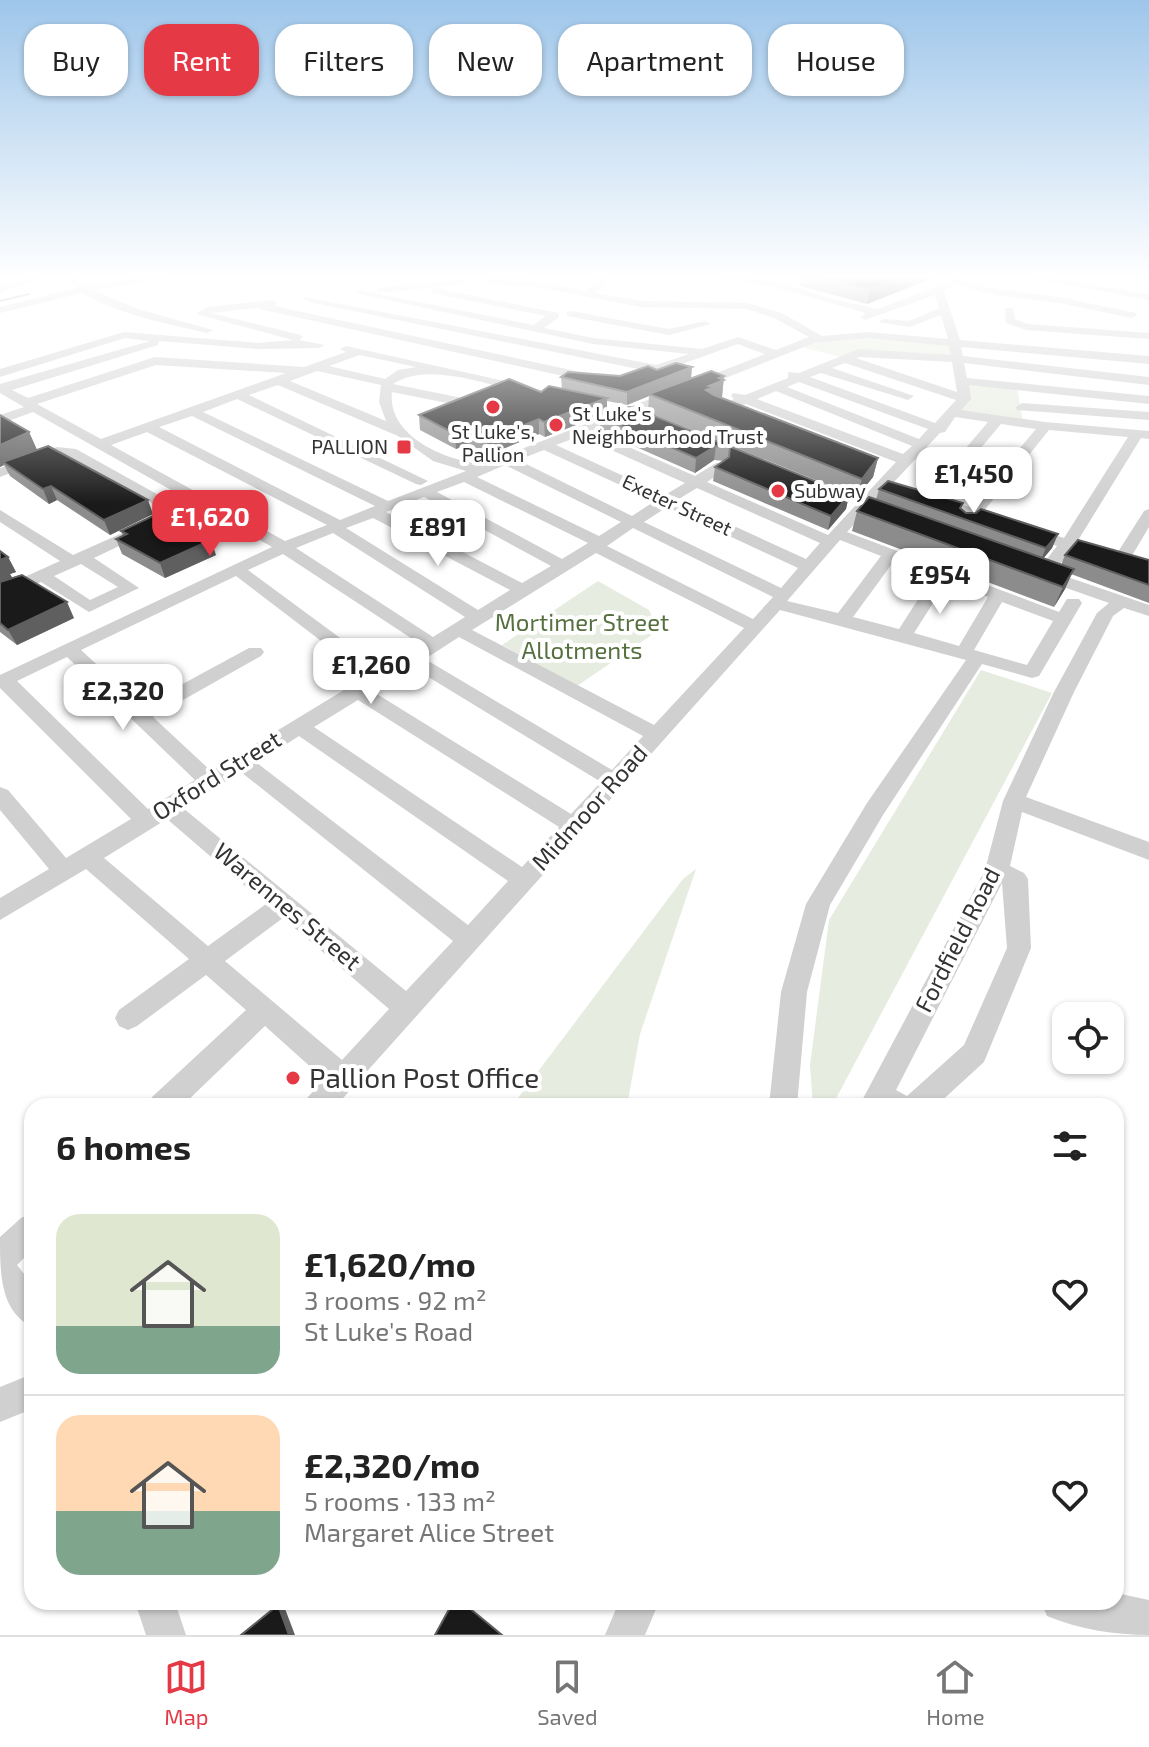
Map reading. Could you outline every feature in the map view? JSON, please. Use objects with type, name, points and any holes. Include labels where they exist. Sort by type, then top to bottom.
[{"type":"street","points":[[0,373],[71,351]]},
{"type":"street","points":[[1,388],[126,351]]},
{"type":"street","points":[[354,351],[393,354],[535,391]]},
{"type":"street","points":[[393,354],[397,351]]},
{"type":"street","points":[[464,351],[603,380]]},
{"type":"street","points":[[559,351],[707,381],[745,399],[905,460]]},
{"type":"street","points":[[560,385],[596,351]]},
{"type":"street","points":[[698,351],[705,352]]},
{"type":"street","points":[[768,351],[775,354]]},
{"type":"street","points":[[430,486],[466,477],[508,461],[781,351]]},
{"type":"street","points":[[818,351],[965,399],[956,351]]},
{"type":"street","points":[[1063,351],[1149,360]]},
{"type":"street","points":[[100,444],[358,352]]},
{"type":"street","points":[[619,382],[705,352]]},
{"type":"street","points":[[733,415],[719,410],[859,353],[957,359],[1149,381]]},
{"type":"street","points":[[393,354],[400,367],[387,385],[385,403],[401,430]]},
{"type":"street","points":[[918,357],[918,385]]},
{"type":"street","points":[[0,420],[30,405],[155,361],[310,369],[462,402]]},
{"type":"street","points":[[753,362],[940,429]]},
{"type":"street","points":[[818,368],[924,401]]},
{"type":"street","points":[[387,385],[415,369],[454,372]]},
{"type":"street","points":[[278,380],[401,430],[443,462],[471,469],[488,468]]},
{"type":"street","points":[[961,381],[1149,400]]},
{"type":"street","points":[[438,412],[506,385]]},
{"type":"street","points":[[773,386],[923,445]]},
{"type":"street","points":[[1017,387],[1023,423]]},
{"type":"street","points":[[1,388],[284,547],[432,644]]},
{"type":"street","points":[[238,395],[430,486],[563,566]]},
{"type":"street","points":[[608,407],[673,395]]},
{"type":"street","name":"Midmoor Road","points":[[325,1098],[780,600],[882,476],[923,445],[965,399]]},
{"type":"street","points":[[346,408],[385,403]]},
{"type":"street","points":[[651,421],[647,410],[655,403]]},
{"type":"street","points":[[939,406],[953,412],[1023,423],[1143,435],[1048,568]]},
{"type":"street","points":[[608,407],[651,421]]},
{"type":"street","points":[[597,424],[608,415],[608,407]]},
{"type":"street","points":[[1022,407],[1149,416]]},
{"type":"street","points":[[192,411],[380,508],[523,590]]},
{"type":"street","points":[[597,424],[630,418],[651,421]]},
{"type":"street","points":[[918,496],[998,419]]},
{"type":"street","points":[[401,430],[414,422]]},
{"type":"street","points":[[954,534],[974,514],[1045,426]]},
{"type":"street","points":[[148,427],[336,526],[477,617]]},
{"type":"street","points":[[508,461],[632,520],[780,600],[1032,672],[1068,611],[997,595],[891,554],[833,537],[580,431]]},
{"type":"street","name":"Exeter Street","points":[[545,445],[807,566]]},
{"type":"street","points":[[0,473],[57,451],[71,452],[168,506],[174,516],[0,594]]},
{"type":"street","points":[[2,681],[235,568],[430,486],[447,477],[443,462]]},
{"type":"street","name":"Oxford Street","points":[[0,910],[721,466]]},
{"type":"street","points":[[882,476],[918,496],[1149,571]]},
{"type":"street","points":[[466,477],[755,627]]},
{"type":"street","points":[[1120,562],[1149,514]]},
{"type":"street","points":[[0,515],[131,588],[89,607],[42,575]]},
{"type":"street","points":[[842,619],[891,554]]},
{"type":"street","points":[[235,568],[379,676]]},
{"type":"street","points":[[1027,568],[1149,611]]},
{"type":"street","points":[[903,636],[943,574]]},
{"type":"street","points":[[784,1098],[794,992],[818,904],[971,654],[997,595]]},
{"type":"street","name":"Fordfield Road","points":[[886,1098],[997,870],[1014,801],[1064,692],[1106,613],[1121,602]]},
{"type":"street","points":[[457,629],[657,735]]},
{"type":"street","points":[[69,649],[209,781]]},
{"type":"street","points":[[139,716],[255,652]]},
{"type":"street","points":[[409,657],[615,781]]},
{"type":"street","name":"Warennes Street","points":[[2,681],[156,813],[285,903],[407,1008]]},
{"type":"street","points":[[356,690],[574,826]]},
{"type":"street","points":[[298,726],[524,880]]},
{"type":"street","points":[[241,761],[469,940]]},
{"type":"street","points":[[0,795],[63,870]]},
{"type":"street","points":[[1014,801],[1149,851]]},
{"type":"street","points":[[87,856],[343,1078]]},
{"type":"street","points":[[925,1098],[974,1053],[1019,948],[1016,879],[997,870]]},
{"type":"street","points":[[128,1018],[285,903]]},
{"type":"street","points":[[170,1098],[264,1010]]},
{"type":"street","points":[[0,1259],[24,1236]]},
{"type":"street","points":[[0,1269],[24,1300]]},
{"type":"street","points":[[0,1405],[24,1394]]},
{"type":"street","points":[[158,1610],[166,1635]]},
{"type":"street","points":[[625,1635],[636,1610]]},
{"type":"street","points":[[1100,1610],[1149,1620]]},
{"type":"green space","points":[[818,351],[956,351],[957,359],[859,353],[844,358]]},
{"type":"green space","points":[[961,381],[1017,387],[1023,423],[953,413]]},
{"type":"green space","name":"Mortimer Street Allotments","points":[[598,581],[649,610],[659,630],[577,686],[502,645]]},
{"type":"green space","points":[[981,670],[1052,693],[836,1098],[812,1098],[810,1065],[829,920]]},
{"type":"green space","points":[[696,869],[640,1034],[628,1098],[518,1098],[683,879]]},
{"type":"building","points":[[676,363],[692,367],[627,392],[561,377],[568,372],[620,376],[648,366],[657,370]]},
{"type":"building","points":[[711,371],[724,376],[719,378],[724,380],[706,390],[714,395],[878,458],[862,479],[649,394]]},
{"type":"building","points":[[509,379],[541,392],[549,386],[607,398],[544,422],[539,419],[487,440],[466,429],[455,434],[419,415]]},
{"type":"building","points":[[629,407],[638,409],[849,495],[831,516],[715,467],[729,457],[730,447],[716,446],[696,458],[600,417]]},
{"type":"building","points":[[0,415],[29,432],[0,445]]},
{"type":"building","points":[[48,446],[148,500],[104,520],[51,486],[43,489],[3,462]]},
{"type":"building","points":[[888,481],[963,503],[960,508],[966,513],[976,513],[981,509],[1058,534],[1046,548],[879,489]]},
{"type":"building","points":[[869,497],[1074,569],[1063,587],[857,511]]},
{"type":"building","points":[[161,512],[211,540],[160,563],[116,539],[127,534],[121,531]]},
{"type":"building","points":[[1078,540],[1149,560],[1149,585],[1065,555]]},
{"type":"building","points":[[22,575],[67,602],[8,630],[0,623],[0,582]]},
{"type":"building","points":[[272,1610],[280,1610],[289,1635],[241,1635]]},
{"type":"building","points":[[449,1610],[472,1610],[502,1635],[435,1635]]},
{"type":"place","name":"St Luke's, Pallion","points":[[493,407]]},
{"type":"place","name":"St Luke's Neighbourhood Trust","points":[[556,425]]},
{"type":"place","name":"PALLION","points":[[404,447]]},
{"type":"place","name":"Subway","points":[[778,491]]},
{"type":"place","name":"Pallion Post Office","points":[[293,1078]]}]
